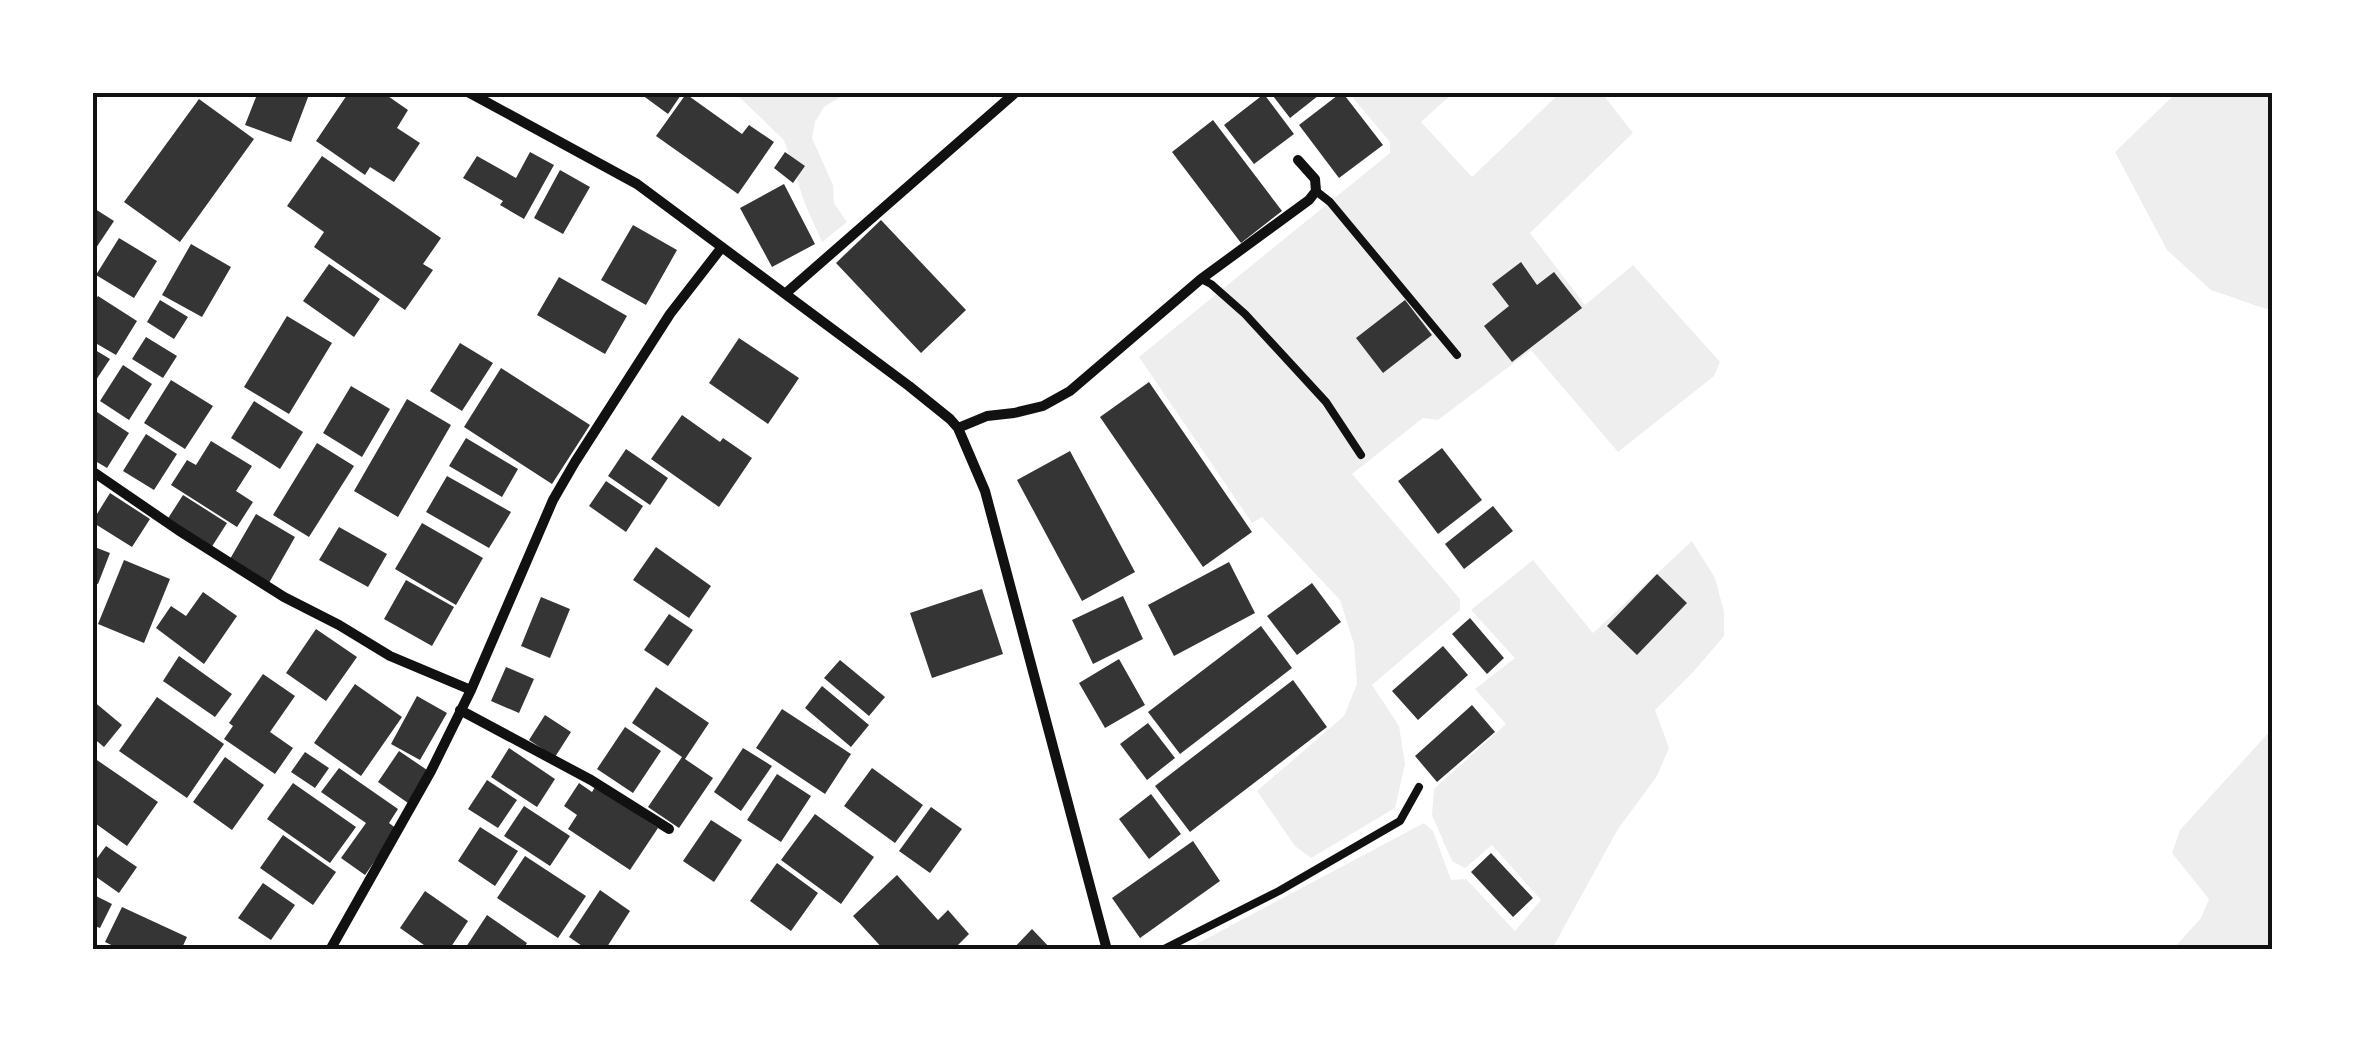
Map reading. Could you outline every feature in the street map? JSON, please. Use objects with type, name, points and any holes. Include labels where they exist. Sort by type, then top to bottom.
[{"type":"street","points":[[468,92],[638,184],[950,418],[958,428],[985,491],[1106,950]]},
{"type":"street","points":[[785,294],[1016,92]]},
{"type":"street","points":[[958,428],[987,416],[1043,406],[1070,391],[1200,279],[1309,200],[1316,191],[1315,180],[1298,160]]},
{"type":"street","points":[[330,950],[430,771],[553,500],[670,314],[722,247]]},
{"type":"street","points":[[92,471],[284,597],[390,656],[470,690]]},
{"type":"street","points":[[460,710],[590,780],[669,829]]},
{"type":"lane","points":[[1316,191],[1330,202],[1457,355]]},
{"type":"lane","points":[[1200,279],[1245,314],[1326,402],[1361,454]]},
{"type":"lane","points":[[1162,950],[1279,891],[1400,821],[1419,787]]},
{"type":"shaded area","points":[[1601,92],[1633,133],[1530,233],[1585,305],[1633,265],[1720,362],[1714,376],[1618,452],[1531,350],[1438,420],[1423,418],[1352,474],[1460,599],[1460,610],[1372,685],[1399,726],[1405,764],[1395,808],[1311,858],[1295,846],[1257,791],[1344,716],[1357,684],[1354,644],[1340,600],[1262,517],[1252,523],[1139,357],[1390,153],[1390,142],[1349,93],[1453,93],[1421,122],[1472,177],[1560,93]]},
{"type":"shaded area","points":[[735,93],[847,93],[824,107],[812,138],[833,185],[834,203],[847,222],[822,242],[784,140]]},
{"type":"shaded area","points":[[2176,93],[2272,93],[2272,311],[2211,290],[2167,250],[2115,152]]},
{"type":"shaded area","points":[[1692,541],[1715,578],[1724,612],[1724,636],[1655,710],[1669,748],[1657,776],[1618,829],[1552,949],[1185,950],[1424,823],[1433,831],[1451,880],[1466,879],[1515,931],[1541,900],[1492,845],[1465,868],[1452,861],[1432,815],[1434,789],[1506,724],[1475,689],[1515,658],[1471,610],[1533,560],[1593,633]]},
{"type":"shaded area","points":[[2272,729],[2272,949],[2173,949],[2201,918],[2209,899],[2172,853],[2180,830]]},
{"type":"building","points":[[258,92],[310,92],[291,142],[245,125]]},
{"type":"building","points":[[349,92],[382,92],[408,110],[397,128],[420,143],[394,182],[370,167],[365,175],[316,141]]},
{"type":"building","points":[[638,92],[683,92],[668,114]]},
{"type":"building","points":[[1270,92],[1323,92],[1290,118]]},
{"type":"building","points":[[1342,92],[1383,145],[1339,178],[1299,125]]},
{"type":"building","points":[[686,94],[742,134],[749,125],[774,142],[738,194],[656,136]]},
{"type":"building","points":[[1264,94],[1294,134],[1254,164],[1224,125]]},
{"type":"building","points":[[199,99],[254,139],[180,242],[124,202]]},
{"type":"building","points":[[1213,120],[1282,211],[1241,243],[1172,152]]},
{"type":"building","points":[[530,152],[554,165],[524,219],[500,205],[503,201],[463,178],[477,156],[516,178]]},
{"type":"building","points":[[785,152],[805,166],[793,183],[774,168]]},
{"type":"building","points":[[322,156],[441,238],[423,264],[433,270],[405,310],[314,247],[324,232],[287,206]]},
{"type":"building","points":[[560,170],[590,187],[563,234],[534,218]]},
{"type":"building","points":[[784,184],[815,244],[772,267],[740,208]]},
{"type":"building","points":[[92,207],[114,221],[92,254]]},
{"type":"building","points":[[881,220],[966,310],[921,353],[836,263]]},
{"type":"building","points":[[633,225],[677,250],[646,305],[601,280]]},
{"type":"building","points":[[119,238],[157,261],[134,298],[96,275]]},
{"type":"building","points":[[191,244],[231,267],[202,317],[162,295]]},
{"type":"building","points":[[1521,262],[1537,285],[1554,272],[1582,308],[1512,362],[1484,326],[1509,306],[1492,284]]},
{"type":"building","points":[[329,264],[380,299],[354,337],[303,301]]},
{"type":"building","points":[[559,277],[627,316],[605,354],[537,315]]},
{"type":"building","points":[[98,296],[137,321],[116,355],[92,341],[92,304]]},
{"type":"building","points":[[160,300],[188,317],[174,339],[147,322]]},
{"type":"building","points":[[1405,300],[1432,335],[1383,373],[1356,338]]},
{"type":"building","points":[[287,316],[332,343],[289,414],[244,387]]},
{"type":"building","points":[[146,337],[177,356],[163,378],[132,359]]},
{"type":"building","points":[[739,338],[799,378],[768,424],[709,383]]},
{"type":"building","points":[[460,343],[493,363],[462,411],[430,391]]},
{"type":"building","points":[[92,348],[110,359],[92,386]]},
{"type":"building","points":[[123,365],[152,384],[129,420],[100,401]]},
{"type":"building","points":[[501,368],[590,425],[552,484],[464,427]]},
{"type":"building","points":[[171,380],[213,406],[185,449],[144,423]]},
{"type":"building","points":[[1149,382],[1252,532],[1203,567],[1100,417]]},
{"type":"building","points":[[351,386],[390,409],[362,457],[323,433]]},
{"type":"building","points":[[407,399],[451,425],[398,517],[354,491]]},
{"type":"building","points":[[254,401],[303,432],[280,469],[231,438]]},
{"type":"building","points":[[94,410],[129,433],[107,468],[92,459]]},
{"type":"building","points":[[682,415],[720,442],[723,438],[752,458],[719,507],[651,459]]},
{"type":"building","points":[[146,434],[177,454],[154,490],[123,471]]},
{"type":"building","points":[[466,438],[518,469],[502,497],[449,466]]},
{"type":"building","points":[[211,441],[252,466],[236,491],[253,502],[237,527],[171,485],[187,460],[196,465]]},
{"type":"building","points":[[317,443],[354,466],[309,537],[273,515]]},
{"type":"building","points":[[1442,448],[1482,500],[1438,534],[1398,481]]},
{"type":"building","points":[[626,449],[668,478],[650,505],[608,476]]},
{"type":"building","points":[[1070,451],[1135,572],[1082,601],[1017,480]]},
{"type":"building","points":[[447,476],[511,512],[489,548],[426,512]]},
{"type":"building","points":[[606,481],[643,506],[626,532],[589,506]]},
{"type":"building","points":[[110,493],[150,519],[132,547],[92,522]]},
{"type":"building","points":[[183,495],[227,523],[211,548],[167,520]]},
{"type":"building","points":[[1493,506],[1513,531],[1464,569],[1445,544]]},
{"type":"building","points":[[256,514],[295,537],[269,583],[230,559]]},
{"type":"building","points":[[422,523],[483,558],[456,605],[395,569]]},
{"type":"building","points":[[339,527],[387,554],[368,587],[319,560]]},
{"type":"building","points":[[92,546],[110,553],[98,584],[92,582]]},
{"type":"building","points":[[656,547],[711,586],[689,618],[633,580]]},
{"type":"building","points":[[124,560],[170,579],[144,643],[98,624]]},
{"type":"building","points":[[1229,562],[1255,613],[1174,656],[1148,605]]},
{"type":"building","points":[[1657,574],[1687,603],[1637,655],[1607,626]]},
{"type":"building","points":[[406,580],[454,607],[432,646],[384,619]]},
{"type":"building","points":[[1312,583],[1341,622],[1297,655],[1267,616]]},
{"type":"building","points":[[982,589],[1003,654],[932,678],[910,613]]},
{"type":"building","points":[[203,592],[237,616],[204,664],[156,628],[171,606],[186,616]]},
{"type":"building","points":[[1123,596],[1143,639],[1093,664],[1072,620]]},
{"type":"building","points":[[541,597],[570,609],[550,658],[521,646]]},
{"type":"building","points":[[669,614],[693,630],[668,666],[644,650]]},
{"type":"building","points":[[1470,618],[1504,658],[1487,674],[1452,634]]},
{"type":"building","points":[[1261,626],[1292,668],[1180,754],[1148,712]]},
{"type":"building","points":[[316,629],[357,657],[326,701],[286,673]]},
{"type":"building","points":[[1443,646],[1468,675],[1418,720],[1392,691]]},
{"type":"building","points":[[179,656],[232,694],[215,717],[163,681]]},
{"type":"building","points":[[1119,659],[1145,705],[1105,728],[1079,683]]},
{"type":"building","points":[[840,660],[885,697],[869,716],[824,678]]},
{"type":"building","points":[[506,667],[534,679],[519,713],[491,701]]},
{"type":"building","points":[[263,674],[295,696],[270,732],[293,748],[275,774],[224,739],[233,726],[229,723]]},
{"type":"building","points":[[1293,680],[1327,727],[1190,832],[1155,786]]},
{"type":"building","points":[[355,684],[402,717],[361,776],[314,743]]},
{"type":"building","points":[[822,686],[869,725],[851,747],[805,708]]},
{"type":"building","points":[[656,687],[709,723],[685,759],[713,778],[679,828],[648,807],[682,757],[632,723]]},
{"type":"building","points":[[417,696],[447,713],[420,760],[391,744]]},
{"type":"building","points":[[157,697],[224,744],[187,798],[119,751]]},
{"type":"building","points":[[92,700],[122,725],[104,747],[92,737]]},
{"type":"building","points":[[1472,705],[1495,732],[1437,782],[1415,756]]},
{"type":"building","points":[[782,709],[851,754],[825,794],[756,748]]},
{"type":"building","points":[[545,715],[571,732],[555,757],[529,740]]},
{"type":"building","points":[[1148,723],[1175,758],[1147,780],[1120,744]]},
{"type":"building","points":[[625,727],[661,751],[633,793],[597,769]]},
{"type":"building","points":[[509,748],[555,779],[537,807],[491,777]]},
{"type":"building","points":[[743,748],[772,766],[741,811],[714,792]]},
{"type":"building","points":[[399,751],[430,772],[408,803],[378,782]]},
{"type":"building","points":[[305,752],[329,768],[315,788],[291,772]]},
{"type":"building","points":[[225,757],[264,785],[232,830],[193,802]]},
{"type":"building","points":[[94,758],[158,802],[127,846],[92,821]]},
{"type":"building","points":[[339,768],[398,809],[389,823],[397,829],[365,875],[341,858],[366,823],[321,792]]},
{"type":"building","points":[[872,768],[923,805],[895,843],[844,806]]},
{"type":"building","points":[[777,774],[811,796],[781,842],[747,820]]},
{"type":"building","points":[[487,780],[517,800],[498,828],[468,809]]},
{"type":"building","points":[[293,783],[356,827],[330,863],[267,819]]},
{"type":"building","points":[[579,783],[592,792],[595,787],[658,828],[630,870],[568,829],[577,815],[564,806]]},
{"type":"building","points":[[1151,794],[1181,834],[1149,859],[1119,819]]},
{"type":"building","points":[[524,806],[570,836],[550,866],[504,836]]},
{"type":"building","points":[[931,807],[962,829],[930,873],[899,851]]},
{"type":"building","points":[[815,814],[874,857],[841,904],[781,860]]},
{"type":"building","points":[[711,820],[742,840],[714,882],[683,861]]},
{"type":"building","points":[[480,827],[518,851],[495,886],[458,861]]},
{"type":"building","points":[[283,835],[336,872],[313,905],[260,868]]},
{"type":"building","points":[[1193,841],[1220,881],[1140,938],[1112,898]]},
{"type":"building","points":[[106,846],[137,867],[119,893],[92,874],[92,865]]},
{"type":"building","points":[[1491,853],[1533,898],[1513,917],[1471,872]]},
{"type":"building","points":[[525,856],[586,896],[558,938],[497,898]]},
{"type":"building","points":[[777,863],[818,893],[791,931],[750,901]]},
{"type":"building","points":[[897,875],[938,920],[948,910],[969,934],[953,950],[884,950],[853,916]]},
{"type":"building","points":[[263,883],[295,905],[271,940],[238,918]]},
{"type":"building","points":[[600,890],[630,911],[605,950],[588,950],[569,937]]},
{"type":"building","points":[[425,891],[468,921],[449,950],[431,950],[400,928]]},
{"type":"building","points":[[92,894],[112,904],[100,928],[92,925]]},
{"type":"building","points":[[122,907],[187,937],[181,950],[122,950],[105,942]]},
{"type":"building","points":[[487,915],[527,943],[523,950],[464,950]]},
{"type":"building","points":[[1032,929],[1052,950],[1012,950]]}]
